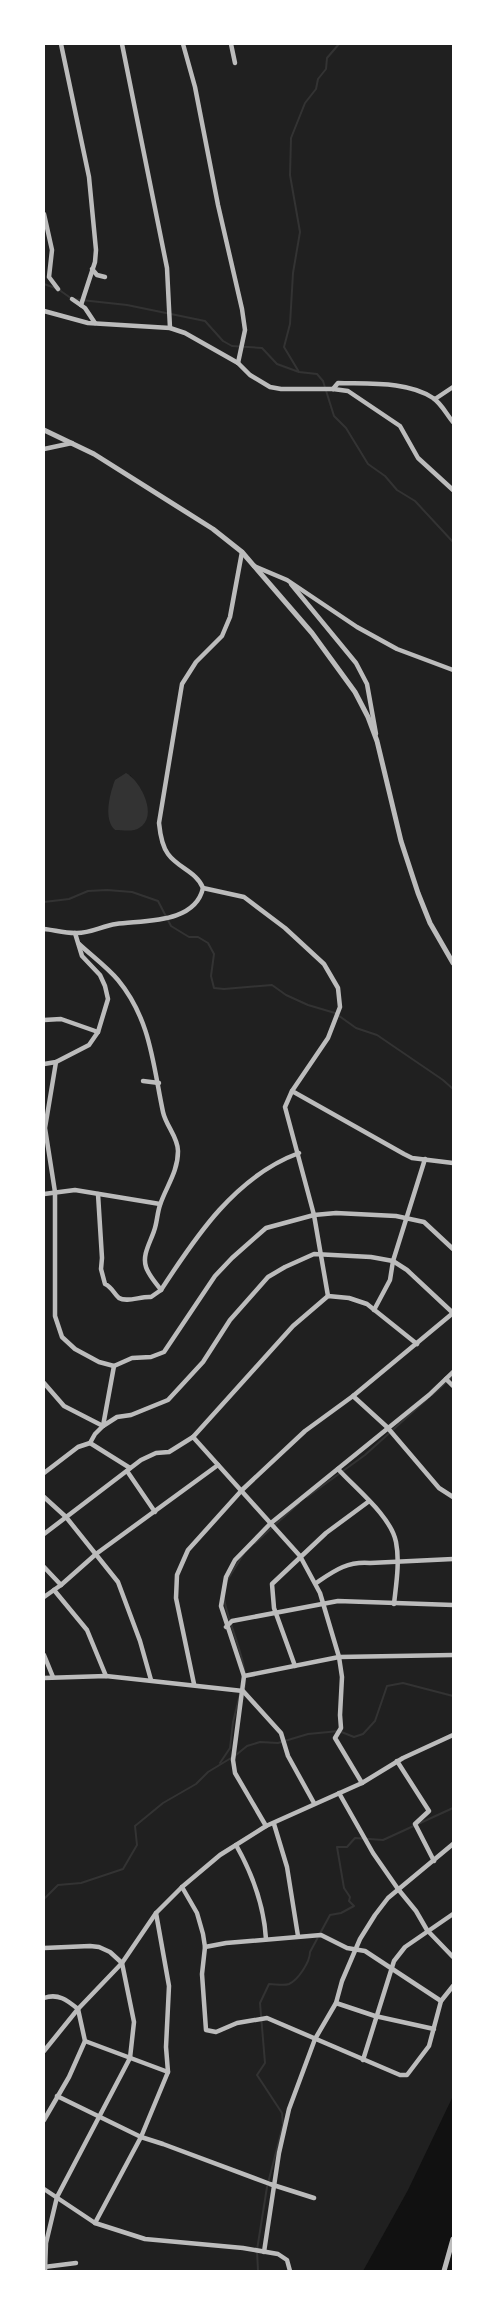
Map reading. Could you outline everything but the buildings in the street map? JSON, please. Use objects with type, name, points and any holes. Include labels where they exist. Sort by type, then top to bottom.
[{"type":"street","points":[[61,44],[89,177],[96,250],[81,305]]},
{"type":"street","points":[[122,44],[167,268],[170,328]]},
{"type":"street","points":[[183,44],[195,87],[222,223],[242,310],[245,330],[238,363]]},
{"type":"street","points":[[231,44],[235,62]]},
{"type":"street","points":[[44,214],[52,250],[49,277],[58,289]]},
{"type":"street","points":[[92,269],[97,275],[104,277]]},
{"type":"street","points":[[72,299],[81,305],[96,324]]},
{"type":"street","points":[[44,310],[96,324],[170,328],[186,333],[238,363],[250,375],[270,387],[281,389],[333,389],[356,395],[400,426],[418,458],[453,490]]},
{"type":"street","points":[[333,389],[338,383],[396,386],[416,390],[435,399],[453,422]]},
{"type":"street","points":[[435,399],[453,387]]},
{"type":"street","points":[[44,430],[94,454],[213,529],[242,552],[312,633],[355,692],[377,741]]},
{"type":"street","points":[[44,449],[72,442]]},
{"type":"street","points":[[44,922],[44,929],[75,933],[88,932],[99,927],[169,918],[192,906],[200,898],[203,888],[196,876],[168,855],[161,837],[159,823],[182,684],[196,662],[222,636],[230,616],[242,552]]},
{"type":"street","points":[[253,565],[287,580],[357,627],[389,644],[453,670]]},
{"type":"street","points":[[287,580],[356,663],[367,684],[377,741],[401,841],[430,924],[453,963]]},
{"type":"street","points":[[203,888],[244,897],[285,928],[329,971],[338,988],[340,1008],[328,1038],[292,1091],[285,1107],[285,1113],[299,1153],[314,1215],[328,1296]]},
{"type":"street","points":[[44,1064],[56,1062],[89,1045],[98,1032],[108,999],[105,986],[92,964],[82,956],[75,933]]},
{"type":"street","points":[[79,944],[110,972],[126,991],[150,1042],[164,1115],[175,1138],[178,1150],[176,1166],[160,1204],[154,1232],[146,1246],[145,1265],[161,1290]]},
{"type":"street","points":[[44,1020],[60,1019],[98,1032]]},
{"type":"street","points":[[56,1062],[45,1128],[55,1192],[57,1264],[55,1316],[62,1337],[75,1349],[99,1362],[114,1366],[132,1358],[151,1356],[164,1352],[215,1276],[266,1228],[314,1215],[336,1213],[408,1218],[424,1222],[453,1249]]},
{"type":"street","points":[[143,1081],[159,1083]]},
{"type":"street","points":[[292,1091],[404,1154],[453,1163]]},
{"type":"street","points":[[98,1194],[101,1269],[105,1284],[112,1287],[118,1297],[125,1300],[132,1300],[140,1296],[151,1297],[161,1290],[206,1223],[259,1175],[283,1159],[299,1153]]},
{"type":"street","points":[[374,1310],[390,1280],[393,1262],[425,1159]]},
{"type":"street","points":[[44,1194],[75,1190],[160,1204]]},
{"type":"street","points":[[44,1473],[78,1447],[90,1443],[103,1426],[118,1417],[131,1415],[168,1400],[203,1362],[230,1320],[268,1277],[300,1259],[320,1253],[371,1256],[393,1262],[407,1270],[453,1313],[353,1396],[306,1431],[242,1490],[188,1550],[178,1575],[176,1598],[194,1684]]},
{"type":"street","points":[[44,1534],[129,1469],[156,1453],[169,1452],[192,1437],[293,1326],[328,1296],[359,1301],[374,1310],[416,1344]]},
{"type":"street","points":[[103,1426],[114,1366]]},
{"type":"street","points":[[266,1826],[238,1778],[232,1758],[244,1691],[244,1676],[226,1627],[221,1606],[221,1594],[226,1577],[235,1560],[271,1522],[340,1472],[387,1427],[453,1372]]},
{"type":"street","points":[[446,1379],[453,1386]]},
{"type":"street","points":[[44,1383],[64,1406],[103,1426]]},
{"type":"street","points":[[353,1396],[387,1427],[439,1488],[453,1497]]},
{"type":"street","points":[[192,1437],[276,1527],[300,1556],[316,1583],[339,1657],[342,1678],[341,1728],[335,1738],[362,1783]]},
{"type":"street","points":[[90,1443],[129,1469],[155,1512]]},
{"type":"street","points":[[44,1597],[61,1585],[96,1554],[218,1465]]},
{"type":"street","points":[[340,1472],[387,1524],[394,1535],[397,1562],[394,1604]]},
{"type":"street","points":[[44,1497],[66,1517],[118,1582],[138,1634],[151,1680]]},
{"type":"street","points":[[295,1666],[276,1613],[272,1584],[326,1533],[368,1502]]},
{"type":"street","points":[[316,1583],[343,1565],[357,1562],[453,1559]]},
{"type":"street","points":[[44,1567],[61,1585]]},
{"type":"street","points":[[54,1590],[87,1630],[106,1676]]},
{"type":"street","points":[[226,1627],[232,1621],[352,1600],[394,1604],[453,1605]]},
{"type":"street","points":[[44,1655],[53,1677]]},
{"type":"street","points":[[244,1676],[339,1657],[453,1655]]},
{"type":"street","points":[[44,1678],[106,1676],[194,1684],[244,1691],[274,1725],[284,1742],[288,1756],[314,1803]]},
{"type":"street","points":[[44,2051],[78,2009],[122,1963],[156,1913],[182,1887],[220,1855],[266,1826],[362,1783],[397,1761],[453,1735]]},
{"type":"street","points":[[397,1761],[429,1811],[415,1826],[434,1861]]},
{"type":"street","points":[[339,1793],[366,1838],[373,1854],[416,1911],[427,1930],[453,1957]]},
{"type":"street","points":[[274,1824],[287,1867],[298,1936]]},
{"type":"street","points":[[259,2251],[270,2184],[288,2109],[315,2040],[336,2004],[342,1981],[355,1950],[375,1915],[398,1889],[453,1844]]},
{"type":"street","points":[[236,1845],[253,1877],[264,1918],[266,1940]]},
{"type":"street","points":[[182,1887],[197,1913],[205,1947],[202,1974],[206,2030],[216,2032],[237,2023],[267,2018],[362,2060],[400,2075],[407,2075],[430,2046],[441,2002],[453,1986]]},
{"type":"street","points":[[95,2223],[140,2137],[168,2072],[166,2047],[169,1986],[156,1913]]},
{"type":"street","points":[[362,2060],[394,1961],[404,1947],[453,1914]]},
{"type":"street","points":[[205,1947],[321,1935],[355,1950],[364,1951],[441,2002]]},
{"type":"street","points":[[44,1948],[63,1946],[99,1947],[110,1952],[122,1963],[134,2022],[130,2058],[57,2196],[50,2220],[45,2268],[76,2263]]},
{"type":"street","points":[[44,1997],[53,1995],[63,1998],[78,2009],[85,2041],[69,2077],[44,2120]]},
{"type":"street","points":[[336,2004],[375,2016],[434,2029]]},
{"type":"street","points":[[85,2041],[168,2072]]},
{"type":"street","points":[[57,2096],[140,2137],[314,2198]]},
{"type":"street","points":[[44,2189],[95,2223],[145,2239],[212,2244],[278,2254],[287,2260],[290,2271]]},
{"type":"street","points":[[444,2271],[453,2239]]},
{"type":"shaded area","points":[[44,44],[453,44],[453,2096],[408,2190],[363,2271],[44,2271]],"holes":[[[130,775],[142,791],[125,829],[115,830],[109,814],[113,786]]]},
{"type":"shaded area","points":[[126,773],[132,777],[142,791],[146,799],[148,816],[145,823],[137,829],[115,830],[111,825],[108,813],[111,792],[115,780]]},
{"type":"waterway","points":[[299,372],[284,347],[290,324],[293,273],[300,232],[290,175],[291,138],[305,103],[316,89],[318,79],[326,69],[327,58],[339,44]]},
{"type":"waterway","points":[[44,284],[58,289],[72,299],[127,305],[205,321],[223,341],[232,346],[262,348],[277,364],[299,372],[317,374],[323,381],[334,416],[346,428],[368,464],[385,476],[397,490],[415,501],[453,542]]},
{"type":"waterway","points":[[44,902],[69,899],[88,891],[107,890],[132,892],[158,901],[171,926],[189,937],[198,937],[208,943],[214,954],[211,976],[214,988],[224,989],[272,985],[286,995],[308,1005],[335,1013],[356,1028],[377,1035],[443,1080],[453,1089]]},
{"type":"waterway","points":[[432,1395],[453,1376]]},
{"type":"waterway","points":[[307,1497],[365,1455],[427,1399]]},
{"type":"waterway","points":[[255,1543],[299,1503]]},
{"type":"waterway","points":[[228,1579],[244,1553]]},
{"type":"waterway","points":[[224,1598],[245,1672],[243,1692]]},
{"type":"waterway","points":[[44,1899],[58,1885],[81,1883],[123,1869],[137,1845],[135,1826],[163,1803],[196,1784],[208,1772],[247,1746],[260,1742],[278,1743],[308,1734],[339,1731],[354,1737],[363,1734],[375,1721],[387,1686],[403,1683],[453,1696]]},
{"type":"waterway","points":[[220,1763],[230,1748],[233,1722],[240,1694]]},
{"type":"waterway","points":[[258,2271],[257,2250],[267,2187],[283,2125],[282,2113],[257,2075],[265,2063],[260,2003],[269,1984],[289,1984],[300,1975],[330,1915],[341,1913],[354,1906],[349,1901],[350,1897],[344,1888],[337,1847],[347,1847],[355,1838],[383,1840],[453,1808]]}]
